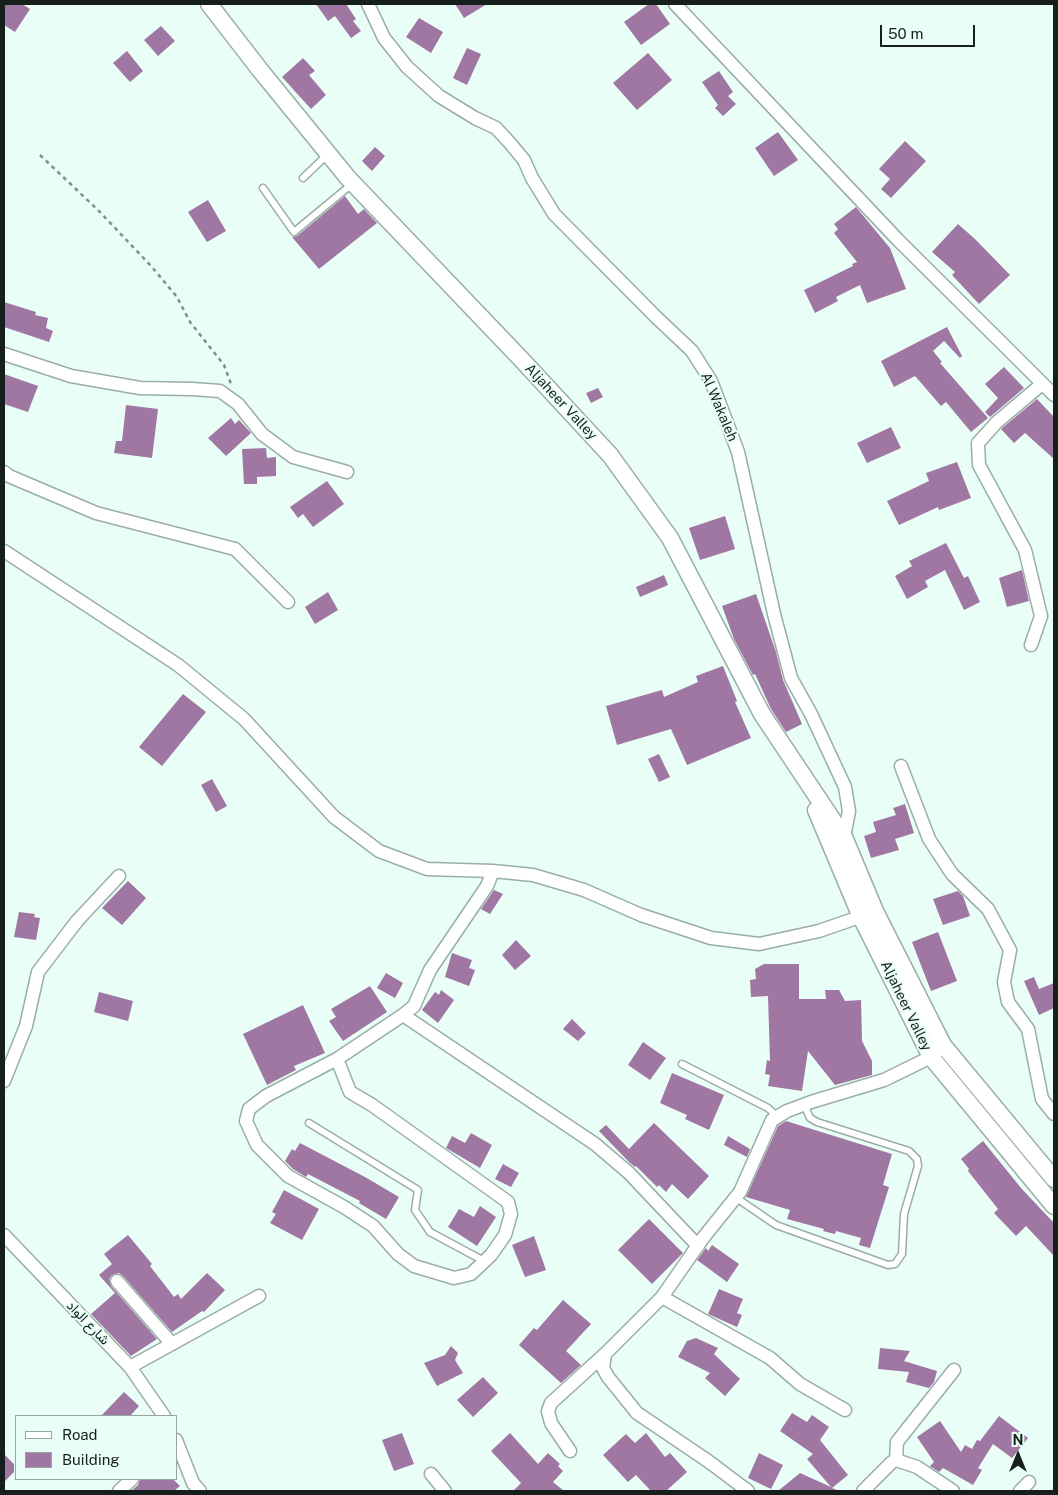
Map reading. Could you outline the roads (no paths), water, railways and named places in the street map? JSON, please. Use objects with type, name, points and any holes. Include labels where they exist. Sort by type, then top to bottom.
[{"type":"street","name":"Aljaheer Valley","points":[[209,4],[260,70],[353,183],[610,455],[670,538],[762,714],[844,838],[868,914]]},
{"type":"street","name":"Al Wakaleh","points":[[368,4],[384,38],[407,67],[439,96],[475,118],[496,128],[510,142],[524,160],[532,178],[554,214],[656,318],[692,351],[711,381],[738,452],[774,614],[791,678],[811,714],[845,787],[849,811],[844,838]]},
{"type":"street","points":[[675,4],[898,240],[1054,395]]},
{"type":"street","points":[[4,354],[71,376],[140,388],[220,391],[238,404],[262,434],[293,457],[347,472]]},
{"type":"street","points":[[1031,645],[1041,616],[1025,550],[979,465],[978,443],[997,422],[1042,384]]},
{"type":"street","points":[[4,472],[96,513],[235,548],[288,602]]},
{"type":"street","points":[[4,551],[178,665],[244,719],[334,818],[379,851],[427,869],[493,871],[533,875],[584,890],[641,915],[710,938],[759,944],[819,931],[868,914]]},
{"type":"street","points":[[901,766],[929,839],[952,874],[988,909],[1010,950],[1004,982],[1008,1002],[1028,1029],[1042,1099],[1054,1114]]},
{"type":"street","name":"Aljaheer Valley","points":[[803,778],[868,914],[937,1051],[1054,1206]]},
{"type":"street","points":[[337,1059],[350,1092],[372,1105],[508,1202],[511,1214],[505,1235],[484,1262],[471,1274],[454,1278],[414,1266],[398,1254],[373,1226],[344,1206],[288,1176],[257,1145],[246,1121],[249,1109],[266,1096],[337,1059],[414,1006],[430,970],[487,886],[493,871]]},
{"type":"street","points":[[4,1081],[26,1026],[38,972],[77,921],[119,876]]},
{"type":"street","points":[[403,1015],[595,1144],[629,1173],[698,1246]]},
{"type":"street","name":"Aljaheer Valley","points":[[937,1051],[1054,1179]]},
{"type":"street","points":[[570,1451],[551,1423],[548,1411],[551,1403],[605,1354],[662,1297],[698,1246],[740,1192],[772,1120],[804,1104],[884,1080],[937,1051]]},
{"type":"street","name":"شارع الواد","points":[[4,1235],[130,1367],[163,1415]]},
{"type":"street","points":[[118,1281],[172,1344]]},
{"type":"street","points":[[130,1367],[259,1296]]},
{"type":"street","points":[[662,1297],[770,1358],[800,1384],[845,1410]]},
{"type":"street","points":[[605,1354],[603,1368],[637,1413],[708,1460],[748,1491]]},
{"type":"street","points":[[896,1460],[897,1442],[954,1370]]},
{"type":"street","points":[[178,1446],[193,1483],[200,1491]]},
{"type":"street","points":[[862,1491],[896,1460],[917,1467],[953,1491]]},
{"type":"street","points":[[430,1474],[445,1491]]},
{"type":"street","points":[[119,1491],[131,1480]]},
{"type":"street","points":[[1020,1491],[1030,1482]]},
{"type":"lane","points":[[302,178],[328,154]]},
{"type":"lane","points":[[263,188],[294,232],[353,183]]},
{"type":"lane","points":[[682,1064],[768,1108],[778,1117]]},
{"type":"lane","points":[[736,1197],[776,1225],[888,1265],[895,1264],[902,1254],[904,1214],[918,1166],[917,1159],[909,1151],[817,1122],[810,1118],[804,1104]]},
{"type":"lane","points":[[309,1124],[418,1190],[414,1210],[430,1232],[484,1262]]}]
